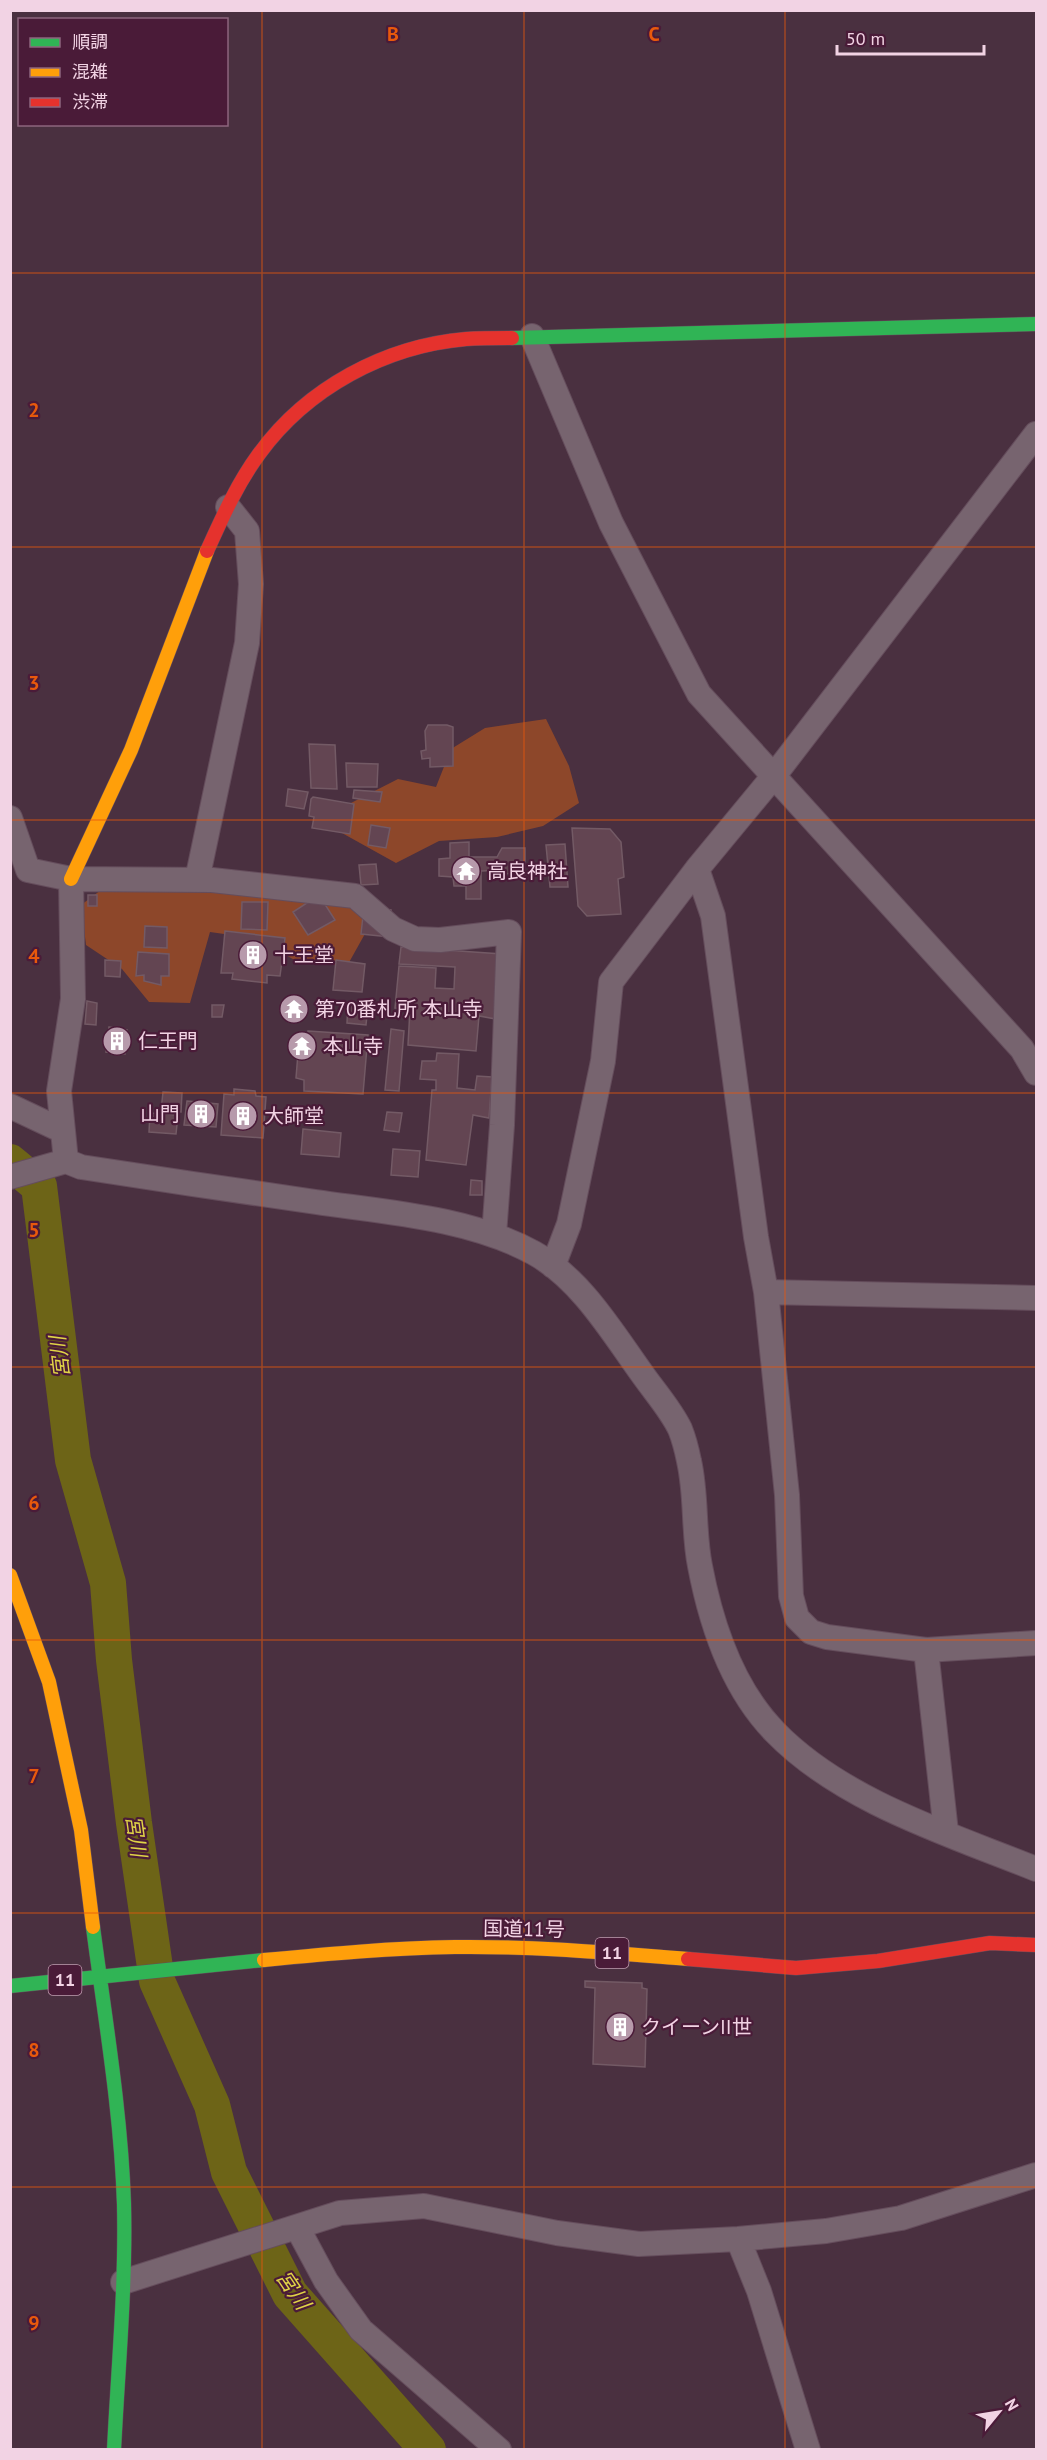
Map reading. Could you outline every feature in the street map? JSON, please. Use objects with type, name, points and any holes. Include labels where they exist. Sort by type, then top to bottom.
[{"type":"main road","points":[[72,879],[84,848],[123,768],[208,550],[251,464],[281,427],[314,399],[346,377],[383,358],[427,345],[466,339],[1036,324]]},
{"type":"main road","points":[[10,1575],[26,1613],[48,1682],[66,1755],[106,1976],[124,2203],[123,2282],[114,2450]]},
{"type":"main road","name":"国道11号","points":[[14,1985],[345,1952],[456,1947],[576,1950],[796,1968],[878,1962],[990,1943],[1036,1945]]},
{"type":"street","points":[[532,336],[611,523],[699,694],[1022,1049],[1036,1073]]},
{"type":"street","points":[[553,1266],[569,1224],[603,1061],[611,982],[697,869],[773,777],[1036,435]]},
{"type":"street","points":[[197,879],[247,643],[251,584],[247,531],[228,507]]},
{"type":"street","points":[[10,818],[19,872],[72,879],[197,879],[355,896],[393,929],[415,939],[440,940],[509,932],[500,1169],[494,1235]]},
{"type":"street","points":[[697,869],[714,916],[756,1237],[766,1292],[787,1495],[791,1596],[797,1617],[811,1632],[826,1637],[926,1650],[1036,1643]]},
{"type":"street","points":[[62,1163],[63,1131],[59,1091],[73,999],[72,879]]},
{"type":"street","points":[[10,1106],[63,1131]]},
{"type":"street","points":[[10,1177],[62,1163],[397,1214],[439,1221],[494,1235],[532,1252],[553,1266],[604,1320],[679,1428],[689,1458],[696,1498],[699,1564],[727,1659],[749,1698],[773,1731],[810,1762],[865,1797],[1036,1869]]},
{"type":"street","points":[[766,1292],[1036,1298]]},
{"type":"street","points":[[926,1650],[946,1832]]},
{"type":"street","points":[[123,2282],[217,2254],[340,2213],[424,2206],[557,2233],[639,2244],[738,2239],[826,2231],[901,2218],[1036,2175]]},
{"type":"street","points":[[297,2227],[326,2281],[361,2330],[499,2450]]},
{"type":"street","points":[[738,2239],[759,2291],[808,2450]]},
{"type":"shaded area","points":[[546,719],[569,766],[579,803],[543,826],[497,837],[439,841],[396,863],[342,833],[349,804],[398,779],[436,787],[451,749],[485,728]]},
{"type":"shaded area","points":[[109,884],[349,900],[371,923],[347,966],[296,961],[259,939],[210,932],[190,1003],[149,1002],[122,969],[86,945],[81,905]]},
{"type":"building","points":[[428,725],[453,727],[453,766],[430,767],[430,758],[422,759],[421,751],[426,750],[425,731]]},
{"type":"building","points":[[309,744],[335,745],[337,789],[311,788]]},
{"type":"building","points":[[346,763],[378,764],[377,787],[347,787]]},
{"type":"building","points":[[288,789],[308,792],[304,809],[286,806]]},
{"type":"building","points":[[354,790],[382,792],[380,802],[353,798]]},
{"type":"building","points":[[313,797],[354,804],[350,834],[312,828],[314,817],[309,816]]},
{"type":"building","points":[[371,825],[390,828],[386,848],[368,845]]},
{"type":"building","points":[[572,828],[610,829],[621,842],[624,877],[618,879],[621,914],[587,916],[578,906]]},
{"type":"building","name":"高良神社","points":[[469,842],[469,857],[497,857],[502,848],[525,848],[525,872],[505,874],[505,870],[481,871],[481,899],[466,899],[466,886],[454,886],[453,877],[439,876],[439,859],[450,858],[450,843]]},
{"type":"building","points":[[565,844],[568,887],[550,887],[546,845]]},
{"type":"building","points":[[376,864],[378,884],[361,885],[359,865]]},
{"type":"building","points":[[88,895],[97,895],[97,906],[88,906]]},
{"type":"building","points":[[319,895],[335,920],[308,935],[293,912]]},
{"type":"building","points":[[242,902],[268,902],[267,930],[241,929]]},
{"type":"building","points":[[364,907],[391,910],[390,937],[361,934]]},
{"type":"building","points":[[145,926],[167,927],[167,948],[144,947]]},
{"type":"building","name":"十王堂","points":[[225,931],[285,938],[280,976],[267,975],[267,983],[232,979],[233,973],[221,973]]},
{"type":"building","points":[[401,947],[502,954],[496,1019],[479,1016],[476,1051],[408,1045],[410,1009],[395,1008],[399,966],[436,968],[435,988],[454,989],[455,967],[399,964]]},
{"type":"building","points":[[138,952],[169,954],[169,976],[161,976],[161,985],[144,981],[144,975],[136,976]]},
{"type":"building","points":[[105,960],[121,961],[120,977],[105,976]]},
{"type":"building","points":[[336,960],[365,964],[362,992],[333,990]]},
{"type":"building","points":[[87,1001],[97,1003],[96,1025],[85,1024]]},
{"type":"building","points":[[348,1003],[368,1005],[366,1025],[347,1023]]},
{"type":"building","points":[[212,1005],[224,1005],[222,1017],[212,1017]]},
{"type":"building","name":"仁王門","points":[[109,1027],[127,1030],[125,1054],[106,1052]]},
{"type":"building","points":[[391,1029],[404,1031],[399,1091],[385,1090]]},
{"type":"building","points":[[308,1031],[368,1035],[363,1094],[304,1091],[304,1080],[296,1078],[299,1041],[307,1042]]},
{"type":"building","points":[[437,1053],[459,1054],[457,1088],[475,1090],[477,1076],[492,1077],[489,1118],[473,1115],[466,1165],[426,1160],[432,1090],[436,1090],[436,1080],[420,1079],[422,1061],[436,1061]]},
{"type":"building","name":"大師堂","points":[[234,1089],[255,1091],[256,1096],[266,1097],[263,1138],[221,1135],[224,1094],[234,1095]]},
{"type":"building","points":[[163,1092],[182,1093],[181,1112],[161,1111]]},
{"type":"building","name":"山門","points":[[187,1101],[218,1104],[216,1127],[184,1125]]},
{"type":"building","points":[[387,1112],[402,1113],[399,1132],[384,1130]]},
{"type":"building","points":[[150,1113],[178,1115],[176,1134],[149,1132]]},
{"type":"building","points":[[303,1129],[341,1133],[339,1157],[301,1154]]},
{"type":"building","points":[[393,1149],[420,1151],[418,1177],[391,1175]]},
{"type":"building","points":[[471,1180],[482,1181],[482,1195],[470,1195]]},
{"type":"building","name":"クイーンII世","points":[[585,1981],[642,1983],[642,1988],[647,1989],[645,2067],[593,2064],[595,1988],[585,1987]]},
{"type":"waterway","name":"宮川","points":[[10,1162],[39,1186],[73,1460],[108,1583],[114,1660],[134,1823],[157,1981],[212,2105],[229,2172],[290,2294],[428,2450]]},
{"type":"traffic: fast","points":[[512,338],[1036,324]]},
{"type":"traffic: fast","points":[[93,1927],[116,2100],[124,2204],[123,2296],[114,2450]]},
{"type":"traffic: fast","points":[[10,1986],[264,1960]]},
{"type":"traffic: slow","points":[[71,879],[131,750],[207,551]]},
{"type":"traffic: slow","points":[[10,1575],[49,1682],[81,1830],[93,1927]]},
{"type":"traffic: slow","points":[[264,1960],[383,1950],[455,1947],[601,1952],[688,1959]]},
{"type":"traffic: jam","points":[[207,551],[251,465],[278,430],[324,390],[350,374],[406,351],[436,343],[466,339],[512,338]]},
{"type":"traffic: jam","points":[[688,1959],[796,1968],[878,1961],[990,1943],[1036,1945]]},
{"type":"place","name":"高良神社","points":[[466,871]]},
{"type":"place","name":"十王堂","points":[[253,955]]},
{"type":"place","name":"第70番札所 本山寺","points":[[294,1009]]},
{"type":"place","name":"仁王門","points":[[117,1041]]},
{"type":"place","name":"本山寺","points":[[302,1046]]},
{"type":"place","name":"山門","points":[[201,1114]]},
{"type":"place","name":"大師堂","points":[[243,1116]]},
{"type":"place","name":"クイーンII世","points":[[620,2027]]}]
